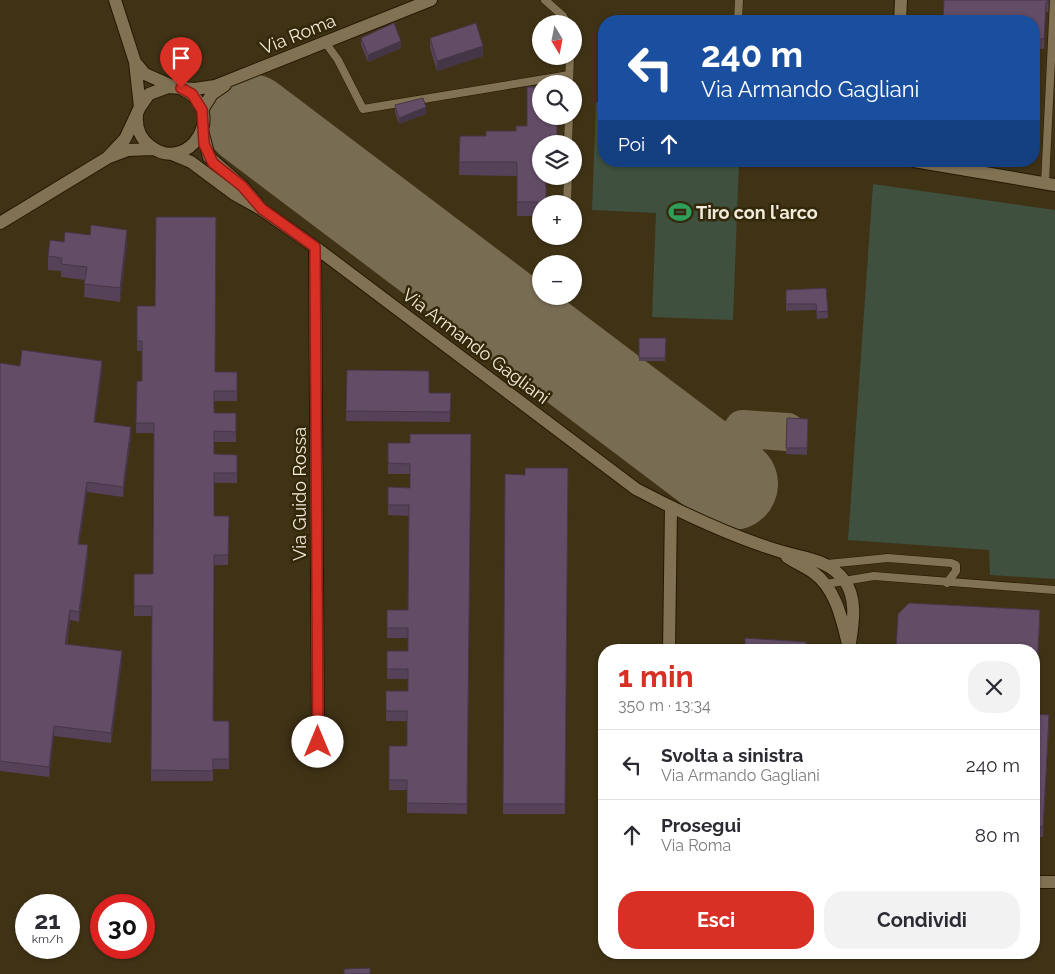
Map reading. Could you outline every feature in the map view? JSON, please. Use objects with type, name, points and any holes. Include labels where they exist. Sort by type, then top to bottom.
[{"type":"street","points":[[115,0],[135,62],[139,110],[138,127],[141,136],[153,149]]},
{"type":"street","name":"Via Roma","points":[[107,158],[125,139],[149,94],[157,90],[215,86],[234,80],[431,0]]},
{"type":"street","points":[[900,15],[901,0]]},
{"type":"street","points":[[135,62],[145,74],[192,94],[202,110],[202,130],[190,148],[172,154]]},
{"type":"street","name":"Via Roma","points":[[202,110],[212,94],[234,80]]},
{"type":"street","name":"Via Armando Gagliani","points":[[202,130],[208,157],[242,186],[262,209]]},
{"type":"street","name":"Via Roma","points":[[0,223],[107,158],[128,150],[153,149],[172,154]]},
{"type":"street","name":"Via Armando Gagliani","points":[[172,154],[186,159],[234,194],[262,209],[315,247],[636,489],[671,507],[776,550],[815,560],[836,570],[846,581],[854,613],[850,644]]},
{"type":"street","points":[[949,167],[1050,184]]},
{"type":"street","name":"Via Guido Rossa","points":[[315,247],[318,742]]},
{"type":"street","points":[[669,644],[671,507]]},
{"type":"street","name":"Via Armando Gagliani","points":[[776,550],[814,573],[826,584],[839,611],[848,644]]},
{"type":"street","points":[[1040,882],[1055,882]]},
{"type":"lane","points":[[546,0],[562,15]]},
{"type":"lane","points":[[739,15],[740,0]]},
{"type":"lane","points":[[1050,184],[1054,0]]},
{"type":"lane","points":[[325,42],[338,60],[362,108],[532,81]]},
{"type":"lane","points":[[569,75],[570,65]]},
{"type":"lane","name":"Via Armando Gagliani","points":[[825,565],[888,558],[951,563],[956,566],[956,571],[947,583]]},
{"type":"lane","points":[[826,584],[874,576],[1055,590]]},
{"type":"green space","name":"Tiro con l'arco","points":[[596,102],[598,102],[598,167],[739,167],[733,320],[652,317],[656,213],[592,210]]},
{"type":"green space","points":[[873,184],[1055,210],[1055,579],[990,575],[989,550],[848,540]]},
{"type":"building","points":[[944,0],[1048,0],[1046,2],[1044,39],[1040,39],[1040,15],[943,15]]},
{"type":"building","points":[[394,23],[401,41],[368,55],[361,38]]},
{"type":"building","points":[[476,23],[483,46],[437,61],[430,38]]},
{"type":"building","points":[[527,87],[532,87],[532,125],[557,125],[557,135],[532,135],[532,185],[546,185],[546,195],[532,195],[532,202],[517,202],[517,162],[459,162],[460,136],[486,136],[486,131],[516,131],[516,126],[527,126]]},
{"type":"building","points":[[423,98],[426,107],[399,118],[395,105]]},
{"type":"building","points":[[156,217],[216,217],[215,372],[237,372],[237,391],[214,391],[214,413],[236,413],[236,432],[214,431],[214,454],[237,455],[237,473],[214,473],[214,516],[229,516],[228,555],[214,555],[213,721],[229,721],[229,759],[213,759],[213,771],[151,770],[152,606],[134,606],[134,574],[153,574],[154,423],[136,423],[137,381],[142,381],[142,341],[137,341],[137,306],[155,306]]},
{"type":"building","points":[[91,225],[127,230],[120,288],[84,284],[87,267],[61,264],[62,258],[48,256],[50,240],[64,242],[65,232],[90,235]]},
{"type":"building","points":[[826,288],[828,311],[817,312],[816,304],[786,304],[786,290]]},
{"type":"building","points":[[639,338],[666,338],[665,358],[639,358]]},
{"type":"building","points":[[22,350],[102,361],[94,422],[131,427],[123,487],[87,482],[78,544],[88,545],[79,612],[70,610],[65,644],[122,651],[111,733],[54,726],[49,767],[0,761],[0,363],[20,366]]},
{"type":"building","points":[[347,370],[429,371],[429,393],[451,393],[450,412],[346,411]]},
{"type":"building","points":[[787,418],[808,419],[807,448],[786,448]]},
{"type":"building","points":[[410,434],[471,434],[467,804],[407,803],[407,780],[389,780],[389,746],[407,746],[407,711],[386,711],[386,691],[408,691],[408,669],[387,669],[387,651],[408,651],[408,628],[387,628],[387,610],[408,610],[409,505],[388,505],[388,487],[410,488],[410,464],[388,463],[388,443],[410,443]]},
{"type":"building","points":[[525,468],[568,468],[565,804],[503,804],[505,474],[525,475]]},
{"type":"building","points":[[909,603],[1040,610],[1038,644],[896,644],[898,614]]},
{"type":"building","points":[[745,638],[806,642],[806,644],[745,644]]},
{"type":"building","points":[[1040,714],[1049,715],[1043,827],[1040,827]]},
{"type":"building","points":[[370,968],[370,974],[344,974],[344,969]]},
{"type":"taxiway","points":[[716,472],[743,429],[787,432]]},
{"type":"runway","points":[[250,120],[732,484]]},
{"type":"place","name":"Tiro con l'arco","points":[[680,212]]},
{"type":"route","points":[[181,88],[192,94],[202,110],[204,116],[202,130],[205,150],[213,163],[242,186],[262,209],[315,247],[318,742]]}]
